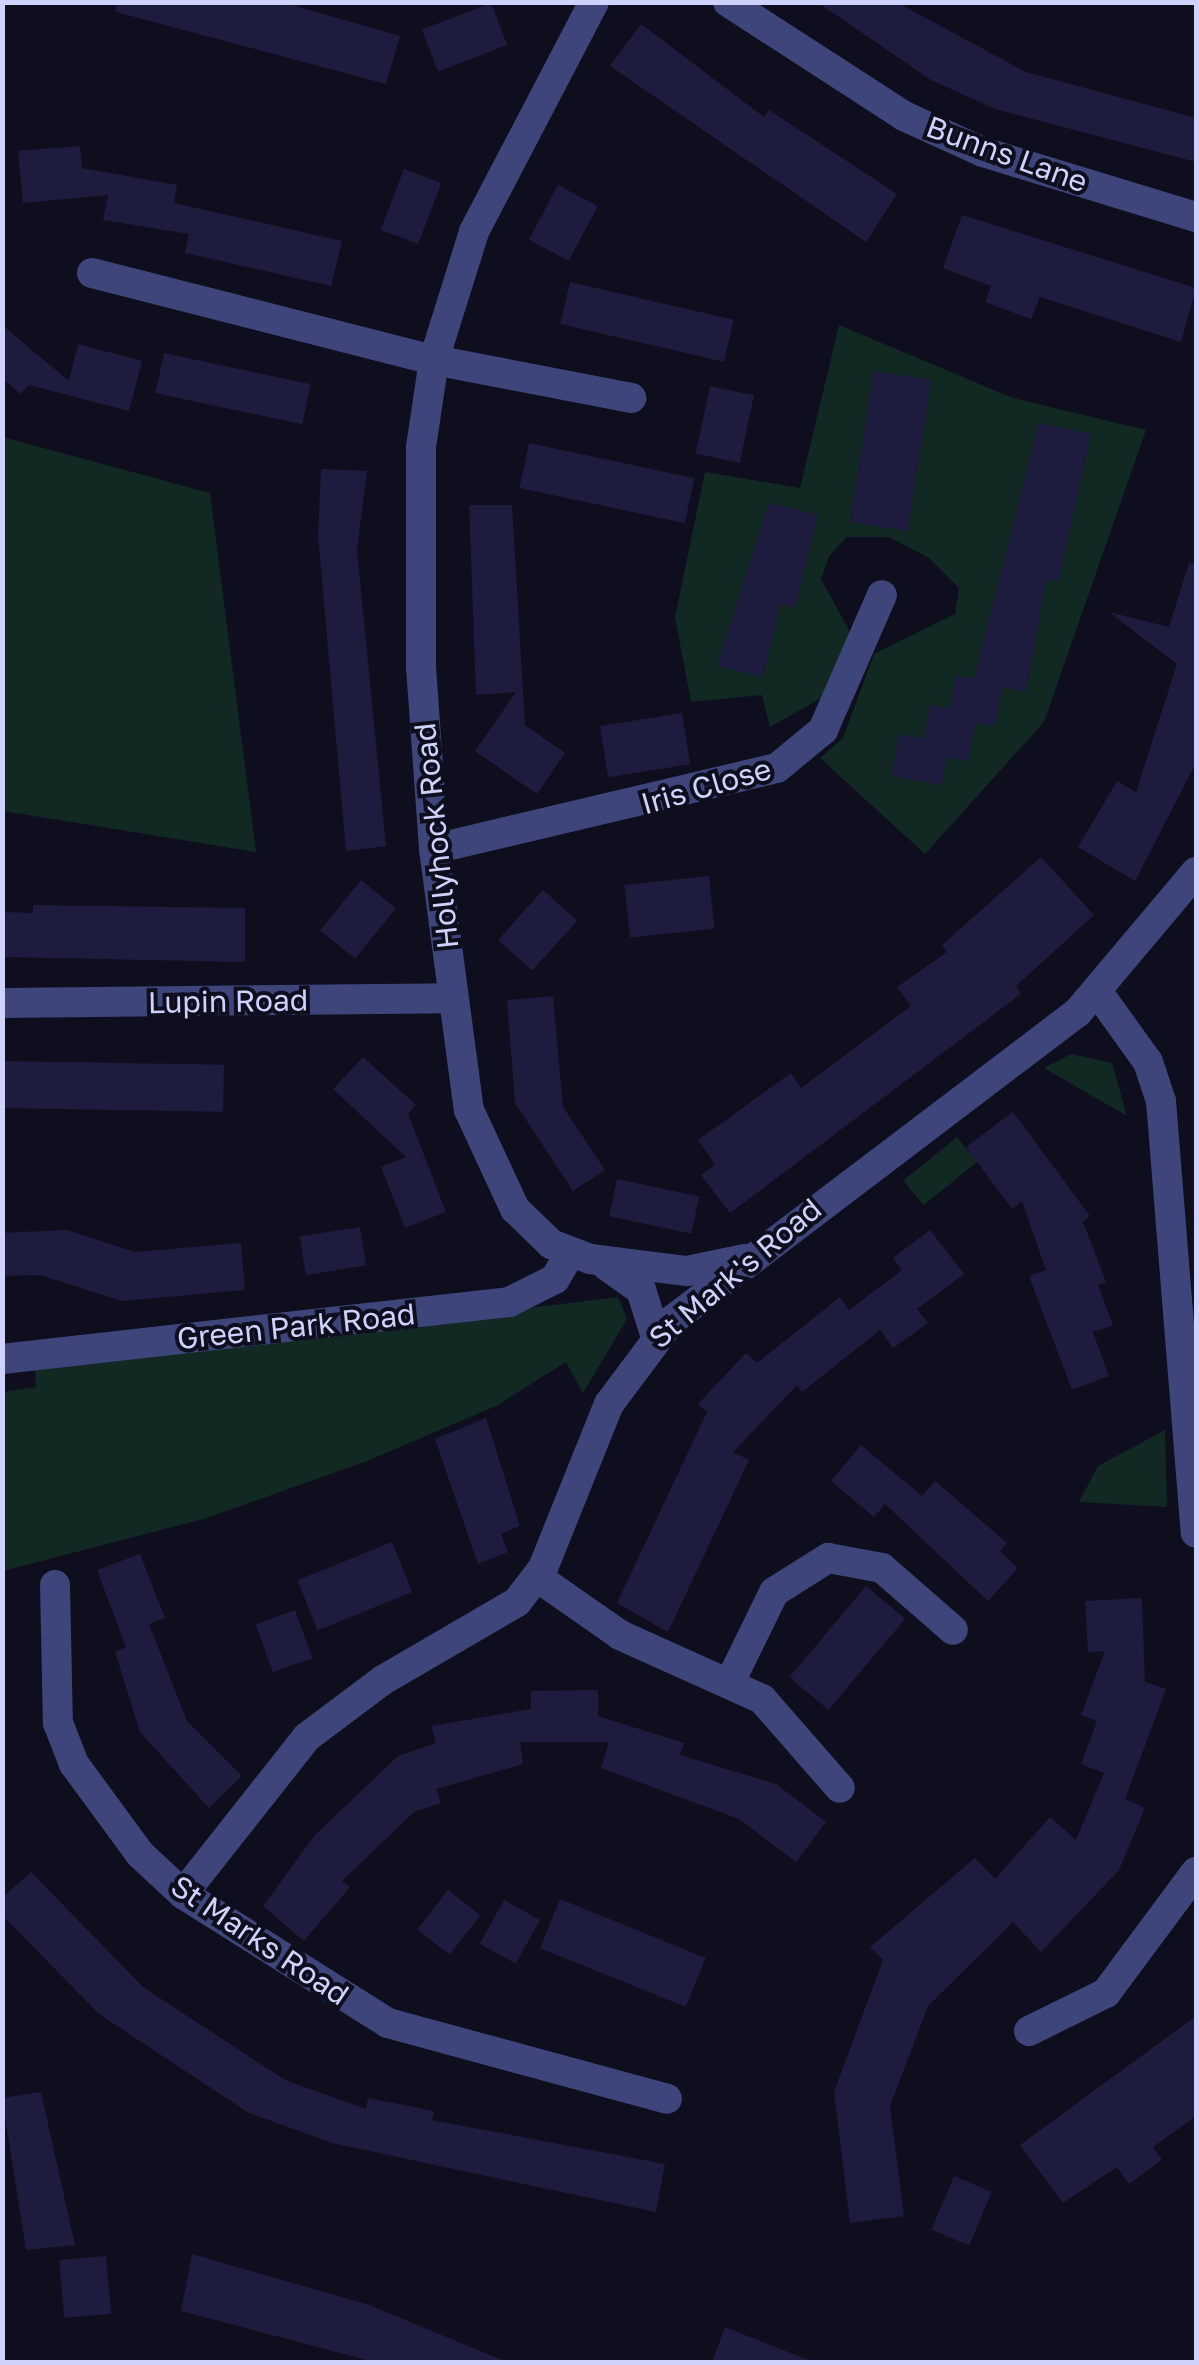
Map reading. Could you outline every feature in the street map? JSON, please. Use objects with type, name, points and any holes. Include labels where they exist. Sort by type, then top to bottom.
[{"type":"street","name":"Hollyhock Road","points":[[594,2],[474,232],[434,360],[420,467],[434,848],[469,1110],[490,1166],[515,1209],[580,1256],[634,1282],[656,1337]]},
{"type":"street","name":"Bunns Lane","points":[[728,2],[904,116],[983,152],[1196,216]]},
{"type":"street","points":[[92,273],[434,360],[630,398]]},
{"type":"street","name":"Iris Close","points":[[434,848],[778,768],[823,730],[882,596]]},
{"type":"street","name":"St Mark's Road","points":[[183,1894],[307,1737],[383,1680],[478,1630],[537,1576],[600,1422],[656,1337],[745,1259],[1097,991],[1196,872]]},
{"type":"street","points":[[1097,991],[1140,1048],[1161,1101],[1196,1533]]},
{"type":"street","name":"Lupin Road","points":[[2,1004],[454,998]]},
{"type":"street","points":[[580,1256],[687,1271],[745,1259]]},
{"type":"street","name":"Green Park Road","points":[[2,1359],[509,1302],[555,1279],[580,1256]]},
{"type":"street","points":[[730,1682],[774,1592],[828,1558],[882,1568],[953,1630]]},
{"type":"street","points":[[537,1576],[620,1636],[762,1699],[840,1788]]},
{"type":"street","name":"St Marks Road","points":[[55,1586],[58,1722],[74,1764],[115,1824],[183,1894],[388,2023],[666,2100]]},
{"type":"street","points":[[1028,2031],[1106,1993],[1196,1872]]},
{"type":"green space","points":[[839,325],[1013,398],[1146,430],[1044,722],[925,854],[820,758],[843,738],[874,654],[955,614],[959,588],[929,558],[889,537],[847,537],[829,556],[821,579],[850,632],[821,698],[770,727],[762,695],[691,702],[675,617],[705,472],[800,488]]},
{"type":"green space","points":[[3,437],[210,493],[256,852],[3,811]]},
{"type":"green space","points":[[1071,1054],[1112,1063],[1127,1116],[1044,1068]]},
{"type":"green space","points":[[957,1137],[977,1162],[924,1205],[903,1180]]},
{"type":"green space","points":[[618,1297],[627,1319],[583,1393],[566,1362],[496,1406],[367,1461],[207,1518],[3,1571],[2,1392],[36,1387],[35,1369]]},
{"type":"green space","points":[[1165,1430],[1167,1507],[1079,1502],[1098,1466]]},
{"type":"building","points":[[117,2],[282,2],[400,36],[386,84],[116,12]]},
{"type":"building","points":[[817,2],[896,2],[1026,72],[1196,118],[1196,162],[995,109],[931,80]]},
{"type":"building","points":[[491,3],[507,45],[438,72],[422,30]]},
{"type":"building","points":[[641,24],[764,117],[769,110],[897,194],[866,242],[610,66]]},
{"type":"building","points":[[80,146],[82,168],[177,185],[174,203],[342,241],[331,286],[185,253],[189,234],[103,220],[108,195],[23,203],[18,151]]},
{"type":"building","points":[[404,169],[441,183],[418,244],[381,230]]},
{"type":"building","points":[[558,185],[598,206],[569,261],[529,240]]},
{"type":"building","points":[[962,215],[1196,288],[1181,342],[1040,297],[1031,319],[985,302],[991,286],[943,268]]},
{"type":"building","points":[[570,282],[734,320],[724,362],[560,324]]},
{"type":"building","points":[[2,325],[69,381],[78,344],[142,361],[129,411],[29,385],[21,394],[2,378]]},
{"type":"building","points":[[164,353],[311,384],[302,424],[155,393]]},
{"type":"building","points":[[874,371],[931,380],[907,531],[850,522]]},
{"type":"building","points":[[710,386],[754,395],[740,463],[696,453]]},
{"type":"building","points":[[1039,423],[1091,434],[1058,582],[1046,580],[1026,692],[1002,687],[995,726],[975,723],[968,761],[947,757],[941,785],[892,776],[899,734],[924,739],[930,705],[950,708],[956,675],[974,679]]},
{"type":"building","points":[[529,443],[694,478],[685,523],[519,488]]},
{"type":"building","points":[[321,469],[367,471],[357,550],[386,846],[346,851],[318,535]]},
{"type":"building","points":[[769,503],[818,515],[795,608],[780,604],[763,677],[717,666]]},
{"type":"building","points":[[469,505],[512,505],[525,725],[565,753],[537,794],[475,751],[516,692],[476,695]]},
{"type":"building","points":[[1189,563],[1196,564],[1196,763],[1135,881],[1078,847],[1117,781],[1136,792],[1177,664],[1109,612],[1169,627]]},
{"type":"building","points":[[682,713],[690,764],[608,777],[600,726]]},
{"type":"building","points":[[1041,857],[1094,915],[1016,986],[1021,994],[730,1213],[701,1175],[715,1164],[698,1140],[791,1073],[801,1088],[911,1006],[897,987],[947,952],[942,945]]},
{"type":"building","points":[[709,876],[715,929],[630,938],[624,885]]},
{"type":"building","points":[[361,880],[396,908],[355,959],[320,931]]},
{"type":"building","points":[[543,890],[577,921],[532,971],[498,940]]},
{"type":"building","points":[[33,905],[245,908],[245,962],[2,957],[2,912],[33,913]]},
{"type":"building","points":[[553,996],[563,1107],[605,1170],[573,1191],[515,1103],[507,1000]]},
{"type":"building","points":[[363,1057],[416,1105],[408,1114],[446,1212],[405,1228],[381,1167],[406,1157],[333,1089]]},
{"type":"building","points":[[2,1061],[224,1065],[223,1112],[2,1108]]},
{"type":"building","points":[[1013,1112],[1090,1216],[1083,1222],[1106,1282],[1098,1285],[1113,1325],[1093,1332],[1109,1376],[1072,1390],[1029,1276],[1046,1270],[1022,1201],[1012,1209],[966,1147]]},
{"type":"building","points":[[617,1179],[699,1196],[691,1234],[609,1216]]},
{"type":"building","points":[[360,1227],[366,1266],[306,1275],[300,1237]]},
{"type":"building","points":[[67,1230],[135,1252],[241,1243],[245,1290],[122,1301],[40,1275],[2,1276],[2,1233]]},
{"type":"building","points":[[930,1230],[964,1274],[917,1309],[928,1323],[893,1348],[880,1330],[802,1392],[797,1385],[733,1452],[749,1460],[668,1632],[617,1603],[707,1412],[698,1404],[746,1353],[757,1363],[840,1297],[849,1310],[902,1270],[893,1258]]},
{"type":"building","points":[[486,1418],[520,1526],[501,1534],[508,1552],[478,1564],[435,1439]]},
{"type":"building","points":[[861,1445],[922,1496],[935,1481],[1007,1543],[1000,1551],[1018,1568],[988,1601],[885,1504],[874,1517],[831,1481]]},
{"type":"building","points":[[392,1542],[412,1592],[318,1630],[297,1580]]},
{"type":"building","points":[[140,1554],[165,1618],[149,1624],[187,1721],[242,1776],[209,1808],[140,1732],[115,1652],[126,1647],[97,1570]]},
{"type":"building","points":[[866,1586],[905,1619],[829,1710],[790,1677]]},
{"type":"building","points":[[1142,1598],[1145,1682],[1166,1689],[1125,1799],[1145,1808],[1119,1870],[1041,1952],[1013,1922],[928,2006],[890,2106],[904,2216],[850,2223],[834,2092],[883,1960],[870,1947],[975,1858],[995,1879],[1050,1817],[1076,1840],[1104,1773],[1081,1764],[1097,1721],[1081,1715],[1105,1651],[1088,1652],[1085,1601]]},
{"type":"building","points":[[295,1610],[312,1658],[273,1672],[256,1624]]},
{"type":"building","points":[[598,1690],[598,1716],[684,1743],[680,1755],[776,1784],[826,1822],[796,1862],[739,1819],[601,1768],[609,1742],[520,1742],[523,1764],[436,1789],[441,1803],[414,1812],[342,1881],[350,1887],[304,1941],[263,1906],[315,1835],[398,1756],[436,1743],[431,1726],[531,1709],[531,1691]]},
{"type":"building","points":[[31,1872],[143,1987],[285,2080],[366,2109],[368,2098],[434,2111],[432,2120],[665,2164],[656,2212],[332,2143],[249,2113],[99,2014],[2,1915],[2,1898]]},
{"type":"building","points":[[448,1890],[480,1915],[450,1955],[417,1929]]},
{"type":"building","points":[[560,1899],[706,1958],[686,2007],[540,1948]]},
{"type":"building","points":[[504,1900],[540,1920],[516,1964],[480,1944]]},
{"type":"building","points":[[1196,2016],[1196,2116],[1153,2147],[1162,2160],[1129,2184],[1117,2167],[1063,2203],[1020,2145]]},
{"type":"building","points":[[41,2092],[75,2245],[26,2250],[2,2098]]},
{"type":"building","points":[[954,2176],[992,2192],[969,2245],[931,2229]]},
{"type":"building","points":[[192,2254],[369,2305],[507,2362],[374,2362],[181,2311]]},
{"type":"building","points":[[106,2256],[111,2314],[64,2318],[59,2260]]},
{"type":"building","points":[[725,2327],[811,2361],[811,2362],[712,2362]]}]
